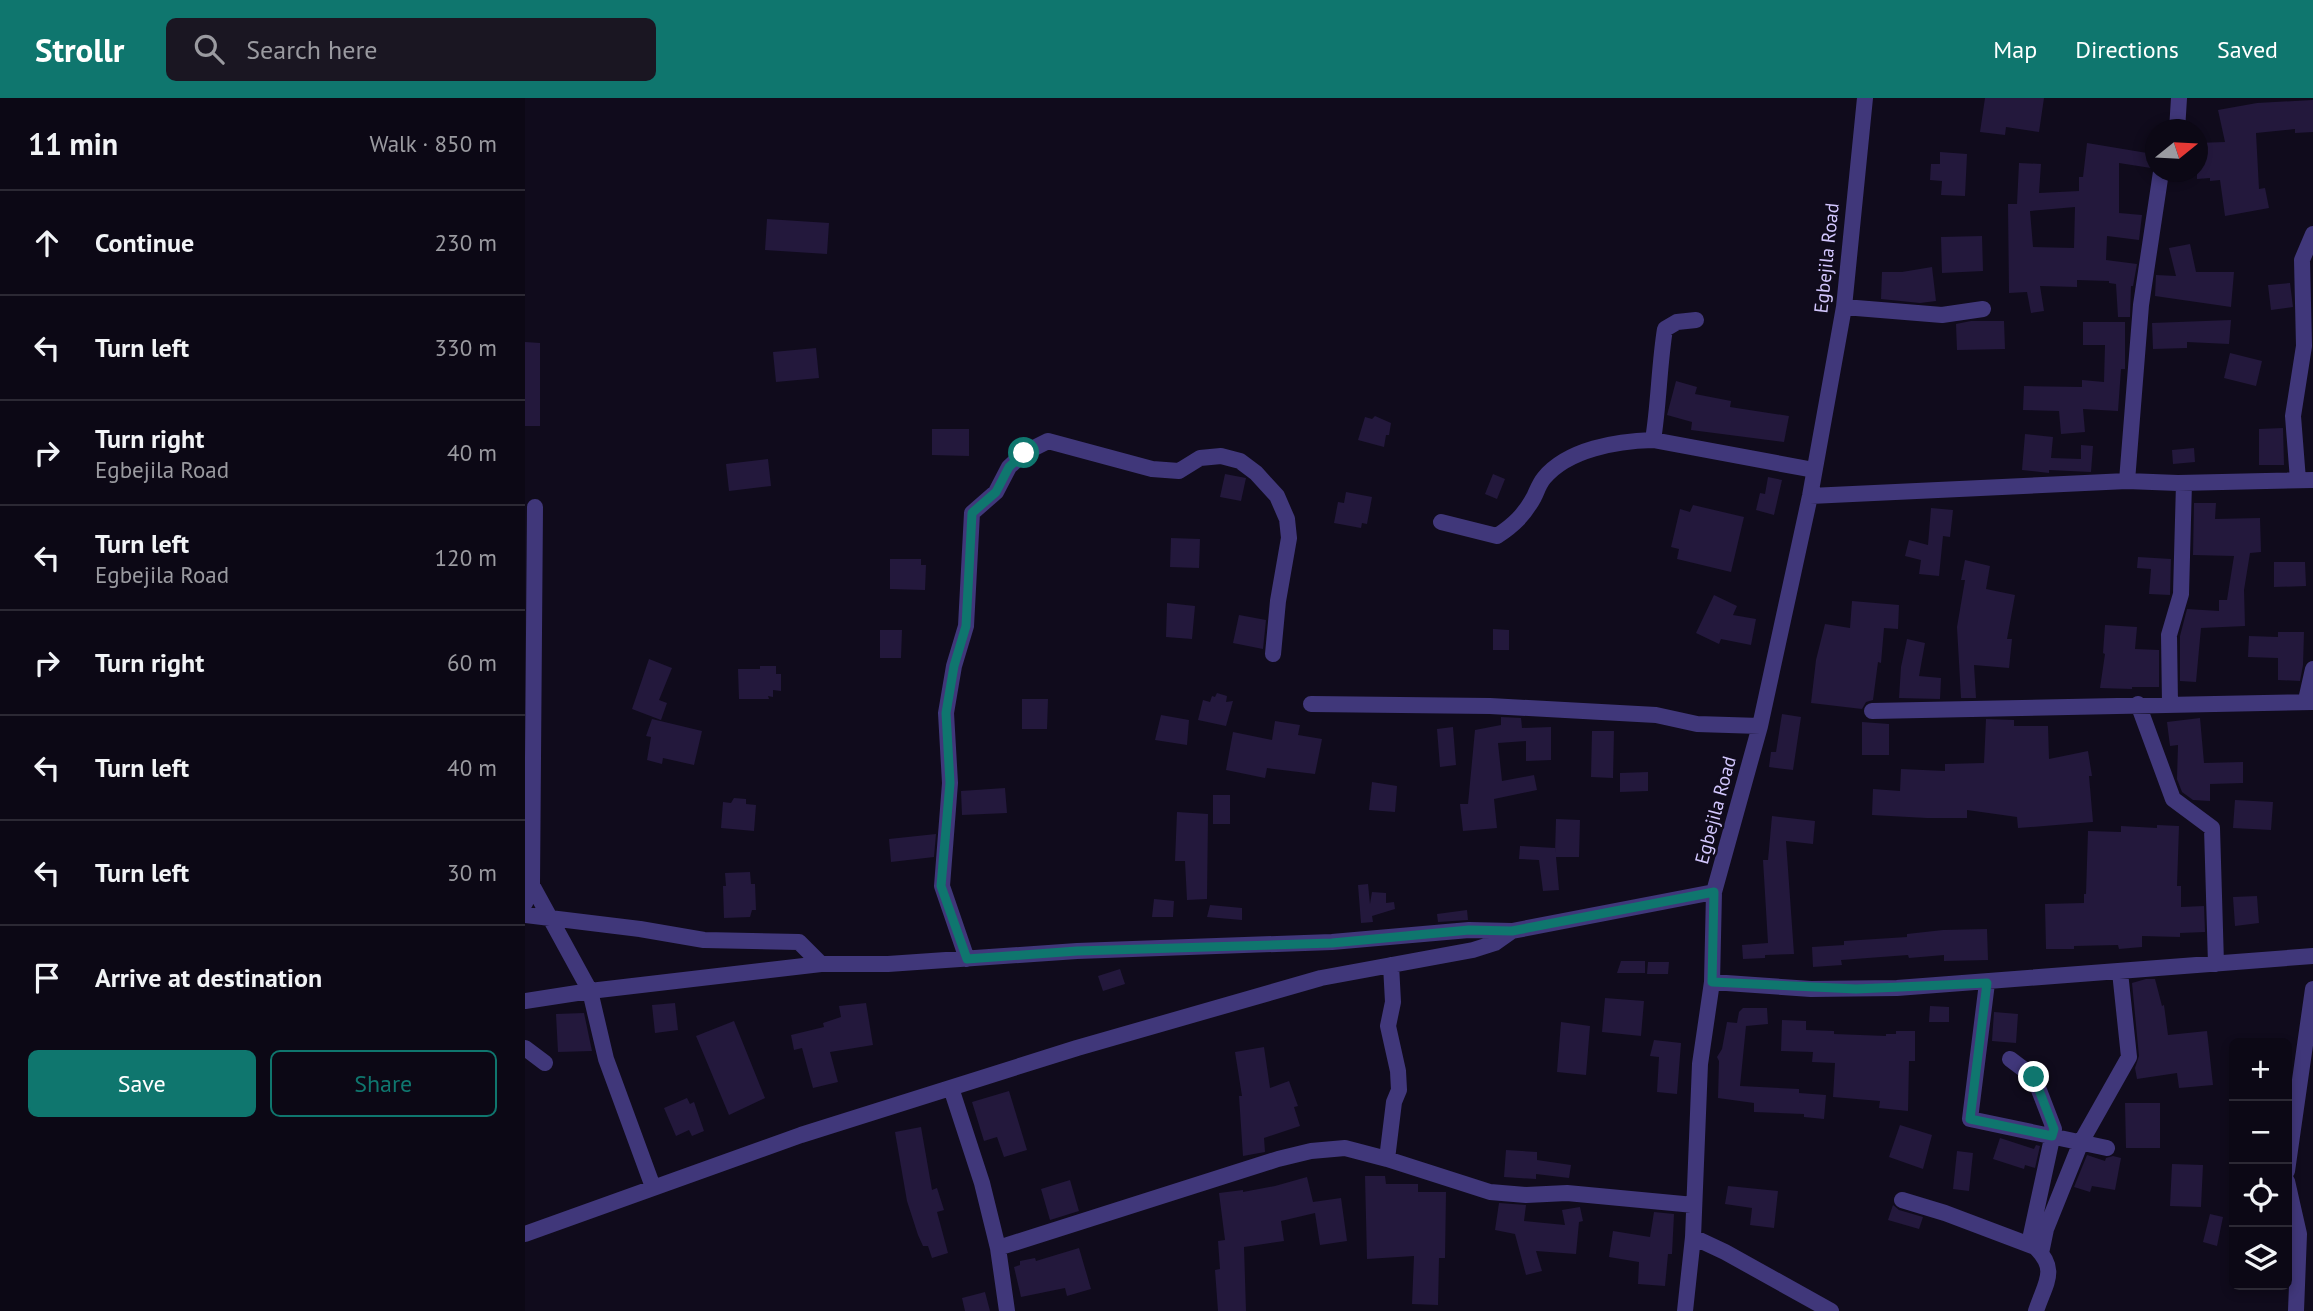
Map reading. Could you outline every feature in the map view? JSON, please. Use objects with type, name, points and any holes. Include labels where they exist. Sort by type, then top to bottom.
[{"type":"street","name":"Egbejila Road","points":[[1685,1311],[1693,1237],[1700,1064],[1712,982],[1714,892],[1760,726],[1814,470],[1844,307],[1865,98]]},
{"type":"street","points":[[2178,119],[2179,98]]},
{"type":"street","points":[[2127,481],[2141,305],[2159,182]]},
{"type":"street","points":[[1809,496],[2127,481],[2183,483],[2306,480],[2293,416],[2304,346],[2302,260],[2313,234]]},
{"type":"street","points":[[1844,307],[1942,315],[1983,309]]},
{"type":"street","points":[[1653,440],[1660,397],[1665,329],[1677,322],[1696,320]]},
{"type":"street","points":[[1441,522],[1497,536],[1518,522],[1542,480],[1557,466],[1577,456],[1624,441],[1653,440],[1814,470]]},
{"type":"street","points":[[967,959],[941,886],[950,783],[946,713],[954,666],[966,626],[972,513],[996,492],[1009,467],[1024,453],[1048,441],[1152,469],[1179,471],[1200,458],[1221,456],[1240,461],[1256,472],[1277,496],[1287,519],[1289,538],[1278,601],[1273,654]]},
{"type":"street","points":[[2170,704],[2169,635],[2181,594],[2183,483]]},
{"type":"street","points":[[525,903],[532,885],[535,507]]},
{"type":"street","points":[[1872,711],[2309,701],[2313,669]]},
{"type":"street","points":[[1311,704],[1490,706],[1642,714],[1697,724],[1760,726]]},
{"type":"street","points":[[2138,704],[2173,799],[2212,828],[2216,964]]},
{"type":"street","points":[[532,885],[590,991],[607,1059],[653,1187]]},
{"type":"street","points":[[525,1001],[821,964],[888,964],[1077,951],[1332,943],[1469,930],[1512,931],[1714,892]]},
{"type":"street","points":[[525,915],[704,940],[799,942],[821,964]]},
{"type":"street","points":[[525,1234],[801,1135],[1077,1048],[1321,978],[1473,950],[1495,943],[1512,931]]},
{"type":"street","points":[[1712,982],[1856,989],[1987,983],[2313,956]]},
{"type":"street","points":[[1387,1159],[1394,1102],[1399,1090],[1398,1071],[1388,1027],[1393,1002],[1391,965]]},
{"type":"street","points":[[2035,1248],[2046,1229],[2081,1142],[2129,1057],[2120,972]]},
{"type":"street","points":[[1987,983],[1970,1119],[2107,1147]]},
{"type":"street","points":[[2288,1164],[2313,989]]},
{"type":"street","points":[[525,1048],[545,1063]]},
{"type":"street","points":[[2010,1059],[2034,1077],[2054,1129],[2035,1248]]},
{"type":"street","points":[[951,1088],[982,1183],[998,1248],[1007,1311]]},
{"type":"street","points":[[998,1248],[1278,1159],[1311,1151],[1345,1148],[1490,1192],[1525,1195],[1567,1193],[1694,1205]]},
{"type":"street","points":[[1902,1200],[1945,1213],[2035,1248],[2049,1265],[2048,1279],[2036,1311]]},
{"type":"street","points":[[2292,1203],[2299,1234],[2296,1311]]},
{"type":"street","points":[[1693,1237],[1831,1311]]},
{"type":"building","points":[[1985,98],[2044,98],[2039,132],[2006,127],[2005,135],[1980,132]]},
{"type":"building","points":[[2313,100],[2313,132],[2295,133],[2295,129],[2256,133],[2259,189],[2265,188],[2269,208],[2225,216],[2220,180],[2210,181],[2208,178],[2208,143],[2225,142],[2218,110],[2257,103]]},
{"type":"building","points":[[2087,143],[2145,153],[2145,167],[2119,163],[2119,213],[2142,215],[2139,240],[2107,236],[2106,260],[2137,264],[2131,286],[2130,317],[2118,317],[2116,284],[2109,281],[2077,280],[2077,287],[2040,286],[2044,311],[2031,313],[2027,292],[2009,293],[2008,204],[2017,204],[2019,163],[2041,164],[2039,193],[2079,191],[2079,177],[2083,177]],"holes":[[[2075,207],[2074,248],[2033,247],[2030,211]]]},
{"type":"building","points":[[1940,152],[1967,154],[1965,196],[1941,195],[1942,181],[1930,180],[1931,164],[1940,164]]},
{"type":"building","points":[[767,219],[829,223],[827,254],[765,250]]},
{"type":"building","points":[[1982,236],[1983,271],[1942,273],[1941,237]]},
{"type":"building","points":[[2190,244],[2196,272],[2234,272],[2231,307],[2155,296],[2156,275],[2176,276],[2169,248]]},
{"type":"building","points":[[1932,267],[1936,301],[1920,303],[1881,299],[1882,272]]},
{"type":"building","points":[[2290,283],[2293,307],[2271,310],[2268,285]]},
{"type":"building","points":[[2231,320],[2229,344],[2187,342],[2187,348],[2153,349],[2152,323]]},
{"type":"building","points":[[2004,321],[2005,349],[1957,350],[1956,324]]},
{"type":"building","points":[[2083,322],[2125,322],[2125,369],[2121,369],[2118,411],[2083,409],[2085,432],[2061,434],[2059,411],[2023,410],[2024,386],[2082,387],[2082,380],[2104,382],[2105,345],[2083,345]]},
{"type":"building","points":[[525,342],[540,343],[540,426],[525,426]]},
{"type":"building","points":[[816,348],[819,378],[776,382],[773,352]]},
{"type":"building","points":[[2230,353],[2262,361],[2256,386],[2224,378]]},
{"type":"building","points":[[1676,381],[1697,387],[1695,394],[1731,401],[1730,407],[1789,416],[1784,442],[1691,430],[1692,422],[1667,415]]},
{"type":"building","points":[[1375,416],[1391,423],[1384,447],[1358,440],[1365,417],[1372,419]]},
{"type":"building","points":[[2283,428],[2284,465],[2259,465],[2259,429]]},
{"type":"building","points":[[932,429],[969,429],[969,456],[932,455]]},
{"type":"building","points":[[2025,434],[2053,437],[2051,458],[2081,459],[2081,445],[2093,446],[2091,472],[2049,470],[2049,473],[2022,470]]},
{"type":"building","points":[[2194,448],[2195,462],[2173,464],[2172,450]]},
{"type":"building","points":[[768,459],[771,486],[729,491],[726,464]]},
{"type":"building","points":[[1225,474],[1246,478],[1241,501],[1220,497]]},
{"type":"building","points":[[1493,474],[1505,479],[1497,499],[1485,494]]},
{"type":"building","points":[[1768,477],[1782,480],[1774,515],[1756,510],[1760,493],[1765,494]]},
{"type":"building","points":[[1346,492],[1372,497],[1367,524],[1362,523],[1361,528],[1334,523],[1338,502],[1344,503]]},
{"type":"building","points":[[2194,503],[2216,503],[2215,519],[2260,518],[2261,552],[2250,553],[2244,590],[2245,626],[2201,628],[2196,682],[2180,681],[2180,636],[2187,609],[2219,611],[2219,600],[2227,600],[2234,556],[2193,555]]},
{"type":"building","points":[[1693,505],[1744,517],[1731,572],[1677,559],[1679,549],[1671,547],[1680,509],[1690,512]]},
{"type":"building","points":[[1931,508],[1953,510],[1950,537],[1943,536],[1939,576],[1919,574],[1921,560],[1905,556],[1909,540],[1928,545]]},
{"type":"building","points":[[1171,538],[1200,539],[1199,568],[1170,567]]},
{"type":"building","points":[[2138,557],[2171,559],[2170,595],[2149,594],[2151,569],[2137,568]]},
{"type":"building","points":[[890,559],[921,559],[921,565],[926,565],[925,590],[890,589]]},
{"type":"building","points":[[1965,560],[1990,566],[1986,589],[2015,595],[2007,639],[2012,639],[2009,668],[1974,665],[1976,698],[1961,698],[1957,627],[1965,580],[1961,580]]},
{"type":"building","points":[[2274,562],[2305,562],[2306,586],[2274,587]]},
{"type":"building","points":[[1714,595],[1737,606],[1733,615],[1756,619],[1751,645],[1721,639],[1719,644],[1696,633]]},
{"type":"building","points":[[1852,601],[1899,605],[1898,629],[1884,628],[1881,663],[1878,662],[1873,700],[1866,702],[1862,709],[1811,703],[1816,660],[1825,624],[1850,628]]},
{"type":"building","points":[[1167,603],[1195,606],[1192,639],[1166,637]]},
{"type":"building","points":[[1239,615],[1266,620],[1263,649],[1233,643]]},
{"type":"building","points":[[2105,625],[2137,627],[2135,649],[2159,650],[2159,687],[2100,688],[2105,654]]},
{"type":"building","points":[[1493,629],[1509,630],[1509,650],[1493,650]]},
{"type":"building","points":[[880,630],[902,630],[901,658],[880,658]]},
{"type":"building","points":[[2278,632],[2304,632],[2300,681],[2278,680],[2278,658],[2248,657],[2249,636],[2278,637]]},
{"type":"building","points":[[1907,639],[1925,643],[1919,676],[1941,678],[1940,699],[1899,698],[1901,667]]},
{"type":"building","points":[[649,659],[672,668],[659,700],[667,703],[661,720],[632,709]]},
{"type":"building","points":[[760,666],[776,666],[776,674],[781,674],[781,691],[773,690],[773,697],[768,696],[769,699],[739,699],[738,669],[760,669]]},
{"type":"building","points":[[1217,693],[1227,696],[1226,702],[1233,701],[1226,726],[1198,720],[1203,700],[1210,702],[1212,696],[1215,697]]},
{"type":"building","points":[[1022,699],[1048,699],[1047,729],[1022,729]]},
{"type":"building","points":[[1782,714],[1801,717],[1793,770],[1769,767],[1771,752],[1776,752]]},
{"type":"building","points":[[1161,715],[1189,720],[1187,745],[1155,740]]},
{"type":"building","points":[[1501,717],[1521,718],[1522,728],[1551,727],[1551,760],[1526,761],[1526,741],[1498,743],[1502,781],[1534,775],[1537,790],[1494,799],[1497,828],[1463,831],[1460,804],[1468,804],[1475,730],[1501,725]]},
{"type":"building","points":[[2200,718],[2204,763],[2243,762],[2243,783],[2210,784],[2210,801],[2193,800],[2182,792],[2177,779],[2178,745],[2170,746],[2167,722]]},
{"type":"building","points":[[652,719],[702,731],[694,765],[663,758],[662,764],[647,760],[651,737],[646,736]]},
{"type":"building","points":[[1986,719],[2014,720],[2014,726],[2048,726],[2049,759],[2088,751],[2092,776],[2089,776],[2093,822],[2018,828],[2017,817],[1967,810],[1967,818],[1872,815],[1873,789],[1900,791],[1901,769],[1945,771],[1945,764],[1984,763]]},
{"type":"building","points":[[1275,721],[1300,725],[1298,735],[1322,739],[1315,774],[1267,768],[1265,778],[1226,770],[1233,732],[1272,740]]},
{"type":"building","points":[[1862,722],[1889,724],[1889,755],[1862,755]]},
{"type":"building","points":[[1453,727],[1456,765],[1440,767],[1437,729]]},
{"type":"building","points":[[1592,731],[1614,731],[1613,778],[1591,777]]},
{"type":"building","points":[[1648,772],[1648,791],[1620,792],[1620,773]]},
{"type":"building","points":[[1372,782],[1397,786],[1395,812],[1369,810]]},
{"type":"building","points":[[1005,788],[1007,813],[962,815],[961,791]]},
{"type":"building","points":[[1213,795],[1230,795],[1230,824],[1213,824]]},
{"type":"building","points":[[734,798],[746,799],[746,804],[756,805],[754,831],[721,828],[723,802],[731,803]]},
{"type":"building","points":[[2235,800],[2273,802],[2271,830],[2233,828]]},
{"type":"building","points":[[1177,812],[1208,814],[1207,899],[1187,900],[1185,861],[1175,861]]},
{"type":"building","points":[[1772,816],[1815,821],[1813,844],[1786,841],[1794,954],[1743,959],[1742,945],[1768,943],[1763,860],[1768,860]]},
{"type":"building","points":[[1556,819],[1580,820],[1579,857],[1556,857],[1559,890],[1543,891],[1539,860],[1519,859],[1520,846],[1555,848],[1555,853]]},
{"type":"building","points":[[2157,825],[2179,826],[2177,886],[2181,886],[2181,907],[2204,906],[2205,932],[2180,933],[2180,937],[2142,936],[2142,947],[2119,949],[2118,945],[2046,949],[2045,904],[2084,903],[2088,831],[2121,832],[2121,826],[2157,828]]},
{"type":"building","points":[[936,834],[934,857],[891,862],[889,839]]},
{"type":"building","points":[[750,872],[751,884],[755,884],[756,910],[752,910],[750,917],[724,918],[725,873]]},
{"type":"building","points":[[1368,884],[1370,904],[1372,892],[1386,893],[1386,903],[1394,902],[1395,909],[1372,916],[1373,922],[1361,923],[1358,885]]},
{"type":"building","points":[[2257,896],[2259,923],[2235,926],[2233,897]]},
{"type":"building","points":[[1154,899],[1174,901],[1173,917],[1152,917]]},
{"type":"building","points":[[1210,905],[1242,908],[1242,920],[1207,917]]},
{"type":"building","points":[[1467,910],[1468,920],[1438,922],[1437,914]]},
{"type":"building","points":[[1987,929],[1988,960],[1944,961],[1944,955],[1909,958],[1908,955],[1841,960],[1842,965],[1813,967],[1812,947],[1844,945],[1844,941],[1907,937],[1907,934],[1943,930]]},
{"type":"building","points":[[1621,961],[1645,961],[1645,973],[1617,973]]},
{"type":"building","points":[[1648,962],[1669,962],[1668,974],[1647,974]]},
{"type":"building","points":[[1120,969],[1125,984],[1103,991],[1098,976]]},
{"type":"building","points":[[2155,979],[2162,1006],[2164,1005],[2168,1035],[2207,1031],[2213,1085],[2179,1088],[2177,1073],[2137,1079],[2135,1068],[2139,1056],[2132,983]]},
{"type":"building","points":[[1605,998],[1644,1001],[1641,1036],[1602,1032]]},
{"type":"building","points":[[675,1003],[678,1030],[655,1033],[652,1005]]},
{"type":"building","points":[[866,1003],[873,1045],[830,1052],[838,1082],[813,1088],[802,1048],[794,1050],[791,1035],[824,1027],[823,1023],[841,1017],[839,1006]]},
{"type":"building","points":[[1930,1006],[1949,1007],[1949,1022],[1929,1022]]},
{"type":"building","points":[[1743,1008],[1767,1008],[1768,1024],[1746,1026],[1740,1086],[1799,1089],[1799,1093],[1826,1095],[1824,1119],[1804,1117],[1804,1114],[1754,1112],[1754,1103],[1718,1098],[1717,1057],[1722,1049],[1727,1022],[1737,1023],[1739,1012]]},
{"type":"building","points":[[1994,1012],[2018,1014],[2016,1043],[1992,1041]]},
{"type":"building","points":[[584,1013],[592,1051],[558,1052],[556,1014]]},
{"type":"building","points":[[1782,1020],[1806,1021],[1806,1030],[1834,1031],[1834,1034],[1886,1036],[1896,1034],[1896,1031],[1915,1031],[1915,1061],[1909,1061],[1908,1111],[1879,1108],[1880,1101],[1833,1097],[1835,1063],[1812,1062],[1813,1052],[1781,1051]]},
{"type":"building","points":[[734,1021],[765,1098],[729,1115],[696,1036]]},
{"type":"building","points":[[1561,1022],[1590,1026],[1586,1075],[1557,1072]]},
{"type":"building","points":[[1654,1040],[1681,1043],[1677,1094],[1657,1092],[1659,1057],[1650,1056]]},
{"type":"building","points":[[1264,1047],[1270,1088],[1289,1081],[1298,1106],[1294,1107],[1300,1126],[1264,1138],[1265,1152],[1243,1156],[1239,1096],[1242,1096],[1235,1052]]},
{"type":"building","points":[[1009,1091],[1027,1150],[1004,1157],[997,1137],[984,1141],[972,1102]]},
{"type":"building","points":[[687,1098],[690,1104],[694,1102],[704,1131],[692,1136],[689,1130],[676,1136],[664,1108]]},
{"type":"building","points":[[2125,1103],[2160,1103],[2160,1148],[2126,1148]]},
{"type":"building","points":[[1900,1125],[1932,1135],[1923,1169],[1889,1157]]},
{"type":"building","points":[[921,1127],[932,1190],[937,1188],[944,1210],[937,1212],[948,1253],[932,1258],[928,1246],[923,1246],[918,1235],[907,1201],[895,1132]]},
{"type":"building","points":[[2000,1138],[2034,1149],[2036,1145],[2040,1146],[2035,1168],[2025,1165],[2024,1169],[1993,1159]]},
{"type":"building","points":[[1506,1150],[1537,1152],[1537,1160],[1571,1165],[1569,1178],[1536,1174],[1536,1179],[1504,1177]]},
{"type":"building","points":[[1957,1151],[1973,1153],[1969,1191],[1953,1189]]},
{"type":"building","points":[[2087,1155],[2105,1161],[2113,1156],[2121,1158],[2115,1190],[2092,1186],[2090,1192],[2074,1187]]},
{"type":"building","points":[[2172,1164],[2203,1165],[2201,1207],[2170,1206]]},
{"type":"building","points":[[1365,1176],[1385,1176],[1386,1184],[1418,1184],[1418,1192],[1446,1192],[1445,1258],[1439,1258],[1438,1305],[1412,1304],[1414,1256],[1367,1259]]},
{"type":"building","points":[[1307,1177],[1313,1202],[1341,1198],[1347,1241],[1320,1245],[1315,1213],[1281,1221],[1284,1241],[1244,1247],[1246,1311],[1218,1311],[1215,1270],[1220,1269],[1218,1241],[1225,1240],[1219,1193],[1243,1192]]},
{"type":"building","points":[[1070,1180],[1079,1211],[1050,1220],[1041,1189]]},
{"type":"building","points":[[1728,1186],[1778,1191],[1774,1228],[1750,1225],[1752,1208],[1725,1204]]},
{"type":"building","points":[[1499,1203],[1526,1205],[1524,1221],[1565,1225],[1562,1210],[1580,1207],[1583,1221],[1579,1222],[1576,1254],[1536,1251],[1542,1271],[1526,1275],[1515,1234],[1495,1230]]},
{"type":"building","points":[[1893,1205],[1899,1210],[1923,1217],[1919,1229],[1888,1220]]},
{"type":"building","points":[[1654,1212],[1674,1214],[1672,1254],[1668,1254],[1665,1286],[1638,1284],[1639,1262],[1609,1257],[1613,1231],[1650,1237]]},
{"type":"building","points":[[2210,1214],[2223,1217],[2217,1246],[2203,1242]]},
{"type":"building","points":[[1079,1248],[1091,1289],[1067,1296],[1065,1288],[1021,1297],[1014,1267],[1020,1265],[1020,1261],[1035,1258],[1036,1261]]},
{"type":"building","points":[[985,1292],[990,1311],[965,1311],[962,1298]]},
{"type":"route","points":[[1024,453],[1009,467],[996,492],[972,513],[966,626],[954,666],[946,713],[950,783],[941,886],[967,959],[1077,951],[1332,943],[1469,930],[1512,931],[1714,892],[1712,982],[1811,989],[1987,983],[1970,1119],[2052,1136],[2054,1129],[2034,1077]]}]
